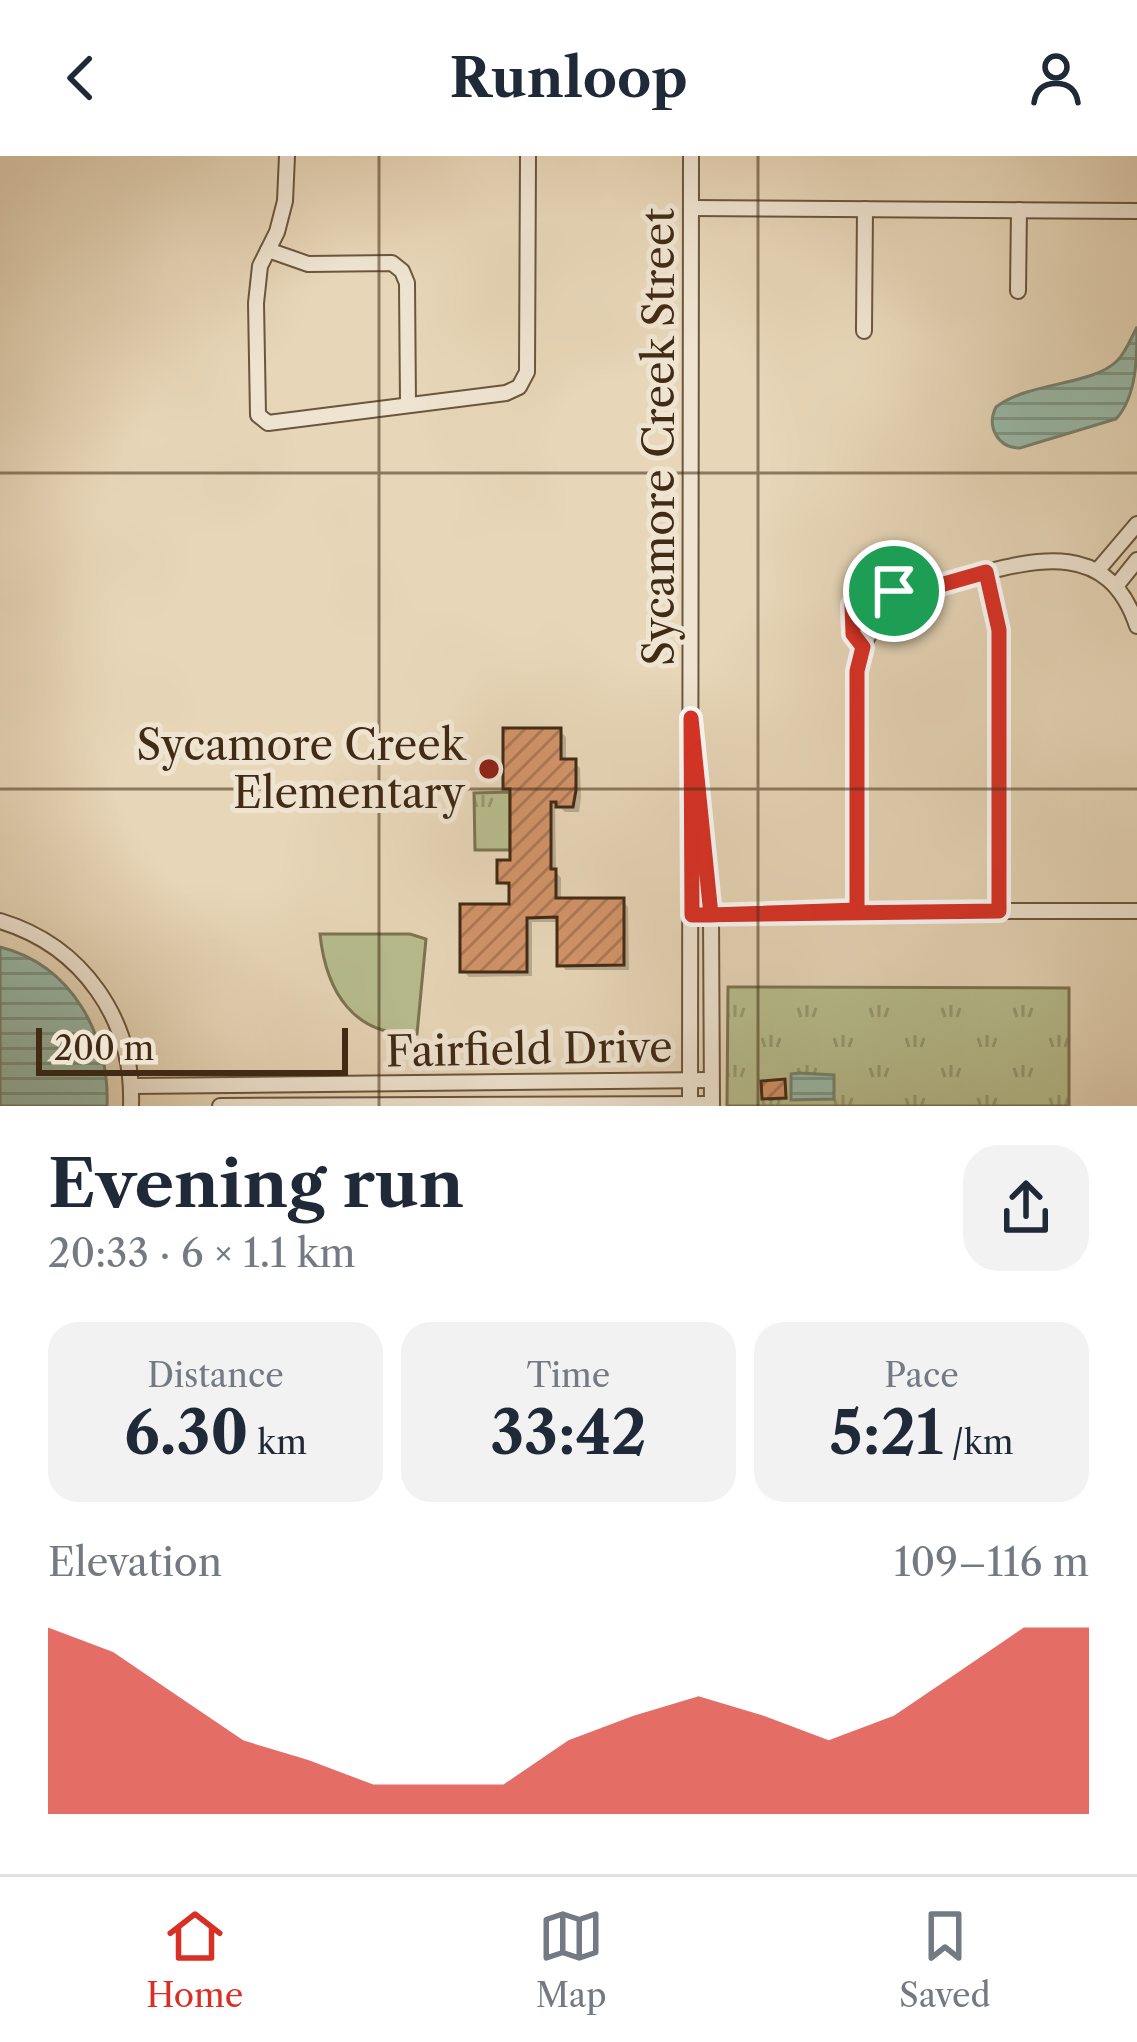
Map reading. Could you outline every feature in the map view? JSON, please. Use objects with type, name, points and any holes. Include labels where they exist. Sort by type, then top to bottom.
[{"type":"street","points":[[287,156],[285,201],[260,266],[256,303],[258,415],[268,423],[506,393],[519,387],[527,373],[528,156]]},
{"type":"street","name":"Sycamore Creek Street","points":[[690,1105],[691,156]]},
{"type":"street","points":[[692,208],[1137,211]]},
{"type":"street","points":[[864,332],[865,209]]},
{"type":"street","points":[[1018,291],[1019,210]]},
{"type":"street","points":[[268,250],[308,264],[392,263],[402,271],[407,283],[408,405]]},
{"type":"street","points":[[1096,571],[1137,524]]},
{"type":"street","points":[[857,910],[857,671],[863,647],[884,613],[909,594],[1049,559],[1096,571],[1117,585],[1137,626]]},
{"type":"street","points":[[1117,585],[1137,560]]},
{"type":"street","points":[[986,572],[999,630],[999,911]]},
{"type":"street","points":[[863,647],[853,634],[853,601],[894,591],[909,594]]},
{"type":"street","name":"Sycamore Creek Street","points":[[691,718],[711,915],[712,1105]]},
{"type":"street","points":[[692,915],[1137,911]]},
{"type":"street","points":[[0,921],[52,945],[86,973],[118,1025],[131,1106]]},
{"type":"street","name":"Fairfield Drive","points":[[131,1086],[711,1080]]},
{"type":"street","points":[[539,1082],[539,1104]]},
{"type":"street","name":"Fairfield Drive","points":[[220,1106],[712,1105]]},
{"type":"green space","points":[[510,792],[510,850],[475,850],[474,793]]},
{"type":"green space","points":[[320,934],[410,934],[426,939],[417,1034],[376,1028],[347,1007],[329,975]]},
{"type":"green space","points":[[728,987],[1069,988],[1069,1106],[727,1106]]},
{"type":"shaded area","points":[[1137,327],[1132,388],[1116,419],[1020,448],[1000,440],[992,422],[996,407],[1026,392],[1106,369],[1120,357]]},
{"type":"shaded area","points":[[0,947],[48,970],[82,1007],[102,1054],[107,1106],[0,1106]]},
{"type":"shaded area","points":[[791,1074],[834,1075],[834,1099],[791,1100]]},
{"type":"building","points":[[503,728],[561,728],[561,759],[576,759],[576,790],[573,807],[556,807],[551,802],[556,898],[624,898],[624,965],[557,966],[557,917],[527,918],[527,972],[460,972],[460,904],[509,904],[509,883],[497,883],[497,860],[510,860],[510,789],[503,789]]},
{"type":"building","points":[[785,1079],[786,1098],[762,1099],[761,1081]]},
{"type":"place","name":"Sycamore Creek Elementary","points":[[489,769]]},
{"type":"route","points":[[894,591],[852,605],[853,634],[863,647],[857,671],[857,910],[711,915],[691,718],[692,915],[857,910],[999,911],[999,630],[986,572],[909,594],[894,591]]}]
